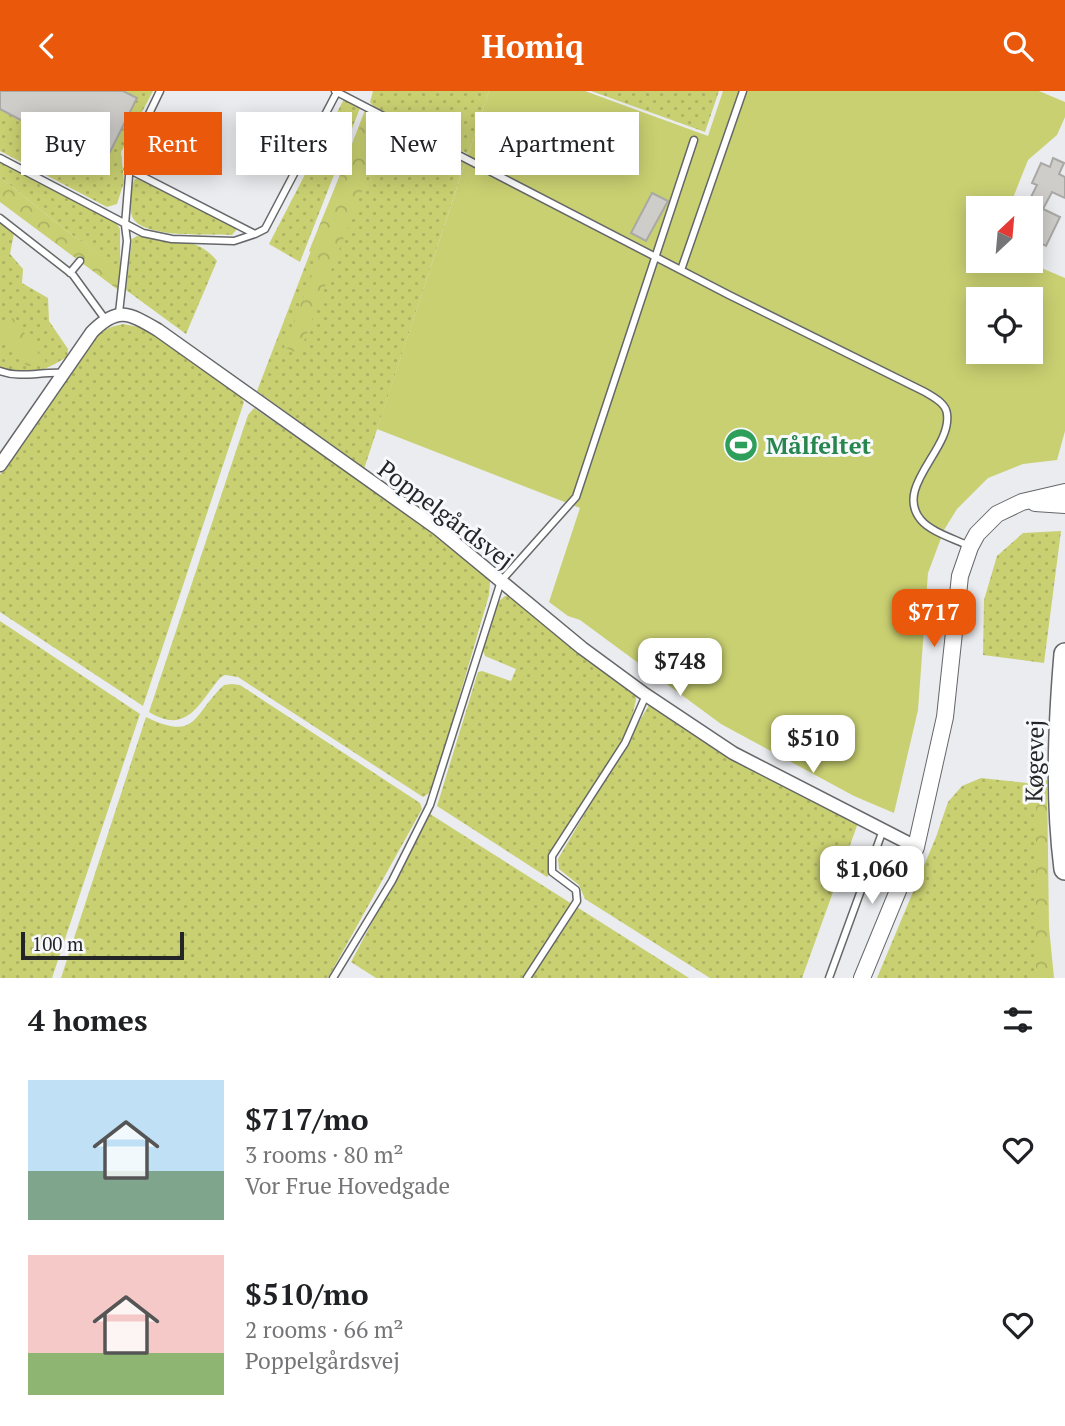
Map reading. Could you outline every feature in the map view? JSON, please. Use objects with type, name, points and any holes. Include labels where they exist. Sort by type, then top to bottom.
[{"type":"main road","name":"Køgevej","points":[[1065,654],[1059,787],[1059,824],[1065,869]]},
{"type":"street","points":[[0,465],[92,332],[105,319],[119,313]]},
{"type":"street","name":"Poppelgårdsvej","points":[[119,313],[137,318],[158,330],[438,529],[582,648],[646,695],[733,753],[916,847]]},
{"type":"street","points":[[862,978],[916,847],[945,717],[960,576],[970,547],[977,534],[997,514],[1022,502],[1065,492]]},
{"type":"street","points":[[1022,502],[1065,505]]},
{"type":"lane","points":[[150,112],[160,91]]},
{"type":"lane","points":[[681,270],[743,91]]},
{"type":"lane","points":[[0,158],[143,233],[172,239],[234,241],[265,229],[336,92],[925,392],[941,403],[947,413],[946,426],[914,491],[912,505],[924,523],[970,547]]},
{"type":"lane","points":[[334,978],[392,881],[430,805],[501,580],[576,497],[694,140]]},
{"type":"lane","points":[[119,313],[127,241],[125,225],[128,175]]},
{"type":"lane","points":[[140,175],[255,234]]},
{"type":"lane","points":[[0,218],[70,273],[105,319]]},
{"type":"lane","points":[[70,273],[80,261]]},
{"type":"lane","points":[[0,371],[23,376],[48,372],[64,373]]},
{"type":"lane","points":[[527,978],[577,901],[576,890],[552,872],[552,856],[625,743],[646,695]]},
{"type":"lane","points":[[829,978],[883,830]]},
{"type":"green space","points":[[0,91],[153,91],[142,112],[124,112],[124,146],[121,152],[124,182],[117,204],[107,207],[46,175],[110,175],[110,112],[21,112],[21,162],[0,151]]},
{"type":"green space","points":[[373,91],[489,91],[482,112],[475,112],[475,133],[468,154],[461,151],[461,112],[383,112],[370,102]]},
{"type":"green space","name":"Målfeltet","points":[[489,91],[585,91],[708,136],[723,91],[1039,91],[1065,102],[1065,117],[1057,135],[1028,160],[1014,196],[966,196],[966,273],[1043,273],[1043,269],[1065,278],[1065,431],[1057,460],[1023,464],[988,478],[957,509],[944,530],[928,573],[918,710],[894,813],[854,796],[721,724],[580,620],[568,616],[549,602],[580,508],[377,429],[475,133],[475,175],[639,175],[639,112],[482,112]]},
{"type":"green space","points":[[591,91],[719,91],[705,132]]},
{"type":"green space","points":[[344,99],[360,108],[352,129],[352,112],[337,112]]},
{"type":"green space","points":[[365,110],[369,112],[366,112],[366,175],[461,175],[461,161],[465,163],[364,469],[257,391],[340,175],[352,175],[352,144]]},
{"type":"green space","points":[[366,111],[368,175],[299,354],[284,347],[319,257],[309,251],[340,175],[352,175],[352,145]]},
{"type":"green space","points":[[0,161],[21,172],[21,175],[26,175],[117,224],[120,229],[120,269],[68,232],[0,177]]},
{"type":"green space","points":[[305,175],[334,175],[300,262],[269,244]]},
{"type":"green space","points":[[0,177],[68,232],[124,271],[117,289],[0,202]]},
{"type":"green space","points":[[135,179],[237,229],[232,235],[195,235],[167,233],[143,226],[135,221],[131,211],[131,192]]},
{"type":"green space","points":[[0,222],[14,233],[10,254],[23,269],[22,283],[48,298],[49,321],[68,349],[67,357],[35,372],[19,372],[0,367]]},
{"type":"green space","points":[[137,236],[191,243],[217,261],[186,334],[126,290],[132,239]]},
{"type":"green space","points":[[13,318],[46,361],[27,367],[0,332],[0,325]]},
{"type":"green space","points":[[123,324],[149,329],[239,394],[244,402],[143,706],[0,612],[0,475],[91,342],[105,330]]},
{"type":"green space","points":[[254,408],[455,547],[487,575],[490,582],[489,595],[432,791],[423,797],[238,677],[221,677],[199,705],[183,718],[162,718],[149,712],[248,415]]},
{"type":"green space","points":[[1061,531],[1044,663],[983,655],[984,600],[997,556],[1023,533]]},
{"type":"green space","points":[[505,596],[513,596],[637,695],[631,722],[622,742],[550,854],[550,874],[547,877],[437,806],[478,672],[511,681],[516,669],[485,656],[483,650],[498,602]]},
{"type":"green space","points":[[0,621],[140,714],[52,978],[0,978]]},
{"type":"green space","points":[[224,685],[240,685],[420,803],[422,809],[328,978],[61,978],[146,717],[176,727],[185,726],[199,715]]},
{"type":"green space","points":[[649,705],[730,758],[858,823],[802,978],[710,978],[585,899],[579,885],[559,869],[558,859]]},
{"type":"green space","points":[[981,778],[1036,784],[1038,978],[877,978],[948,802],[962,786]]},
{"type":"green space","points":[[1047,780],[1049,927],[1054,978],[1036,978],[1036,784]]},
{"type":"green space","points":[[430,814],[689,978],[376,978],[351,962]]},
{"type":"building","points":[[0,91],[123,91],[137,98],[130,112],[124,112],[124,124],[110,152],[110,112],[21,112],[21,120],[0,109]]},
{"type":"building","points":[[1053,158],[1064,163],[1059,174],[1065,177],[1065,198],[1052,192],[1043,209],[1043,196],[1032,196],[1037,185],[1032,183],[1041,163],[1050,167]]},
{"type":"building","points":[[652,193],[668,201],[646,241],[631,233]]},
{"type":"building","points":[[1043,209],[1060,217],[1046,246],[1043,244]]},
{"type":"place","name":"Målfeltet","points":[[741,445]]}]
